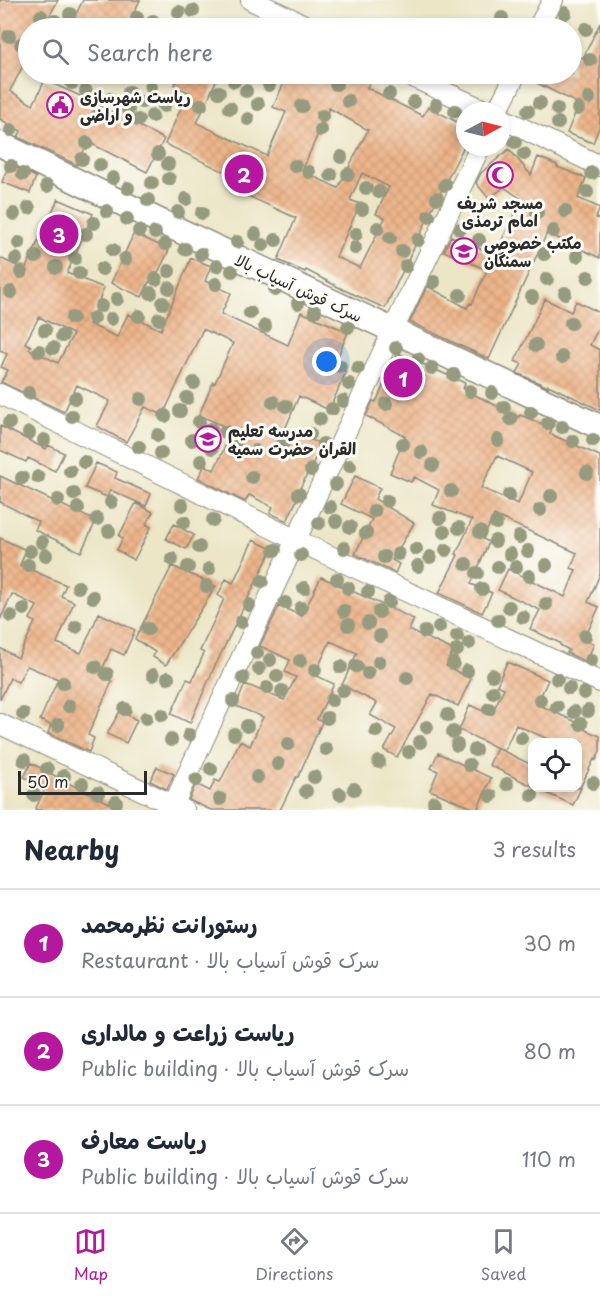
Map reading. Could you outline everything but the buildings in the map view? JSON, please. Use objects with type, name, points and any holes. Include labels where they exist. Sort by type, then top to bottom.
[{"type":"street","points":[[251,0],[290,18]]},
{"type":"street","points":[[543,18],[553,0]]},
{"type":"street","points":[[428,84],[467,102]]},
{"type":"street","points":[[502,102],[511,84]]},
{"type":"street","points":[[510,122],[600,166]]},
{"type":"street","name":"سرک قوش آسیاب بالا","points":[[0,144],[600,427]]},
{"type":"street","points":[[0,724],[176,808],[296,540],[476,156]]},
{"type":"street","points":[[0,394],[296,540],[600,682]]},
{"type":"place","name":"ریاست شهرسازی و اراضی","points":[[60,105]]},
{"type":"place","name":"ریاست زراعت و مالداری","points":[[244,174]]},
{"type":"place","name":"مسجد شریف امام ترمذی","points":[[500,175]]},
{"type":"place","name":"ریاست معارف","points":[[59,234]]},
{"type":"place","name":"مکتب خصوصی سمنگان","points":[[464,251]]},
{"type":"place","name":"رستورانت نظرمحمد","points":[[403,378]]},
{"type":"place","name":"مدرسه تعلیم القران حضرت سمیه","points":[[208,439]]}]
